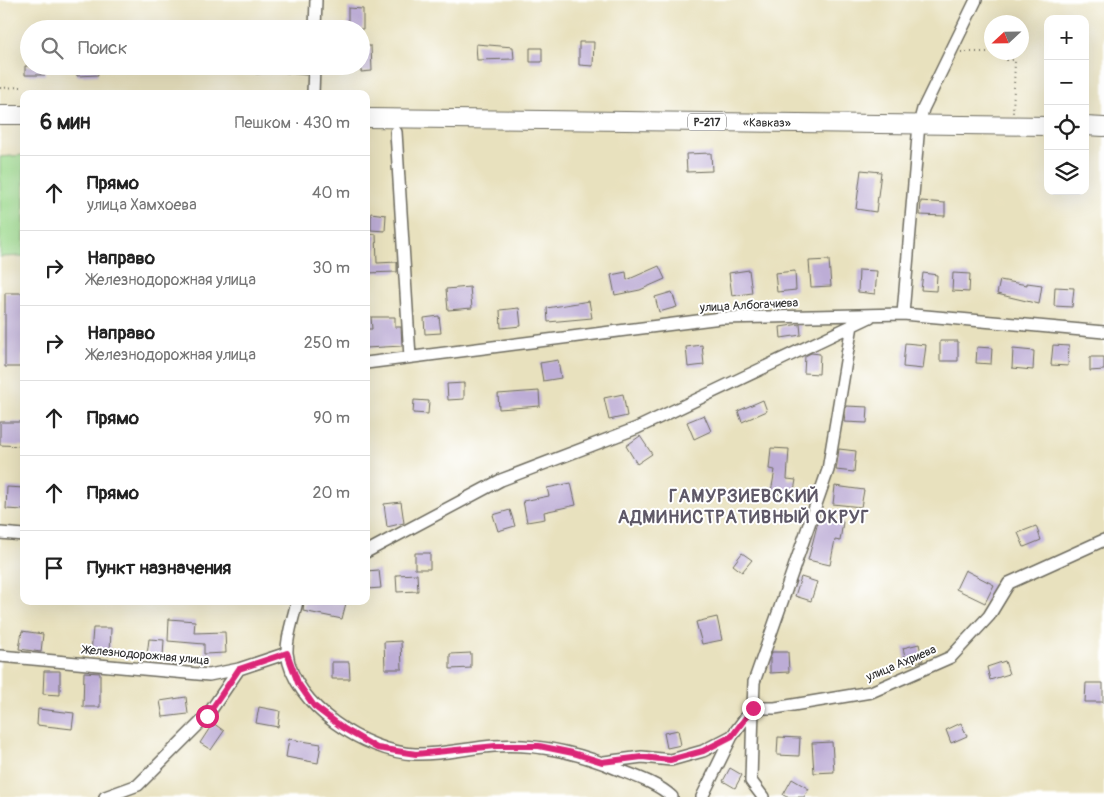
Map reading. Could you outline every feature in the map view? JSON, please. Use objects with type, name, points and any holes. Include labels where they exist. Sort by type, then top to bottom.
[{"type":"highway","points":[[0,115],[20,114]]},
{"type":"highway","name":"«Кавказ»","points":[[370,118],[1044,126]]},
{"type":"highway","points":[[1089,126],[1104,127]]},
{"type":"street","points":[[315,20],[316,0]]},
{"type":"street","points":[[903,314],[919,124],[923,109],[973,3]]},
{"type":"street","points":[[313,90],[314,75]]},
{"type":"street","points":[[396,132],[410,357]]},
{"type":"street","name":"улица Албогачиева","points":[[370,362],[721,318],[903,314],[1104,332]]},
{"type":"street","points":[[370,550],[501,480],[637,428],[852,324],[876,315]]},
{"type":"street","points":[[763,797],[751,781],[754,682],[828,470],[852,324]]},
{"type":"street","points":[[0,532],[20,534]]},
{"type":"street","name":"улица Ахриева","points":[[753,708],[775,708],[871,692],[951,657],[989,616],[1009,583],[1104,540]]},
{"type":"street","points":[[296,605],[287,653],[298,683],[314,706],[343,728],[377,748],[416,754],[496,746],[539,746],[573,753],[602,762],[634,775],[672,797]]},
{"type":"street","name":"Железнодорожная улица","points":[[0,656],[210,675],[239,669],[287,653]]},
{"type":"street","points":[[105,797],[138,785],[207,716],[239,669]]},
{"type":"street","points":[[702,797],[732,736],[753,708]]},
{"type":"street","points":[[602,762],[642,757],[670,760],[703,751],[732,736]]},
{"type":"path","points":[[949,51],[984,52]]},
{"type":"path","points":[[1013,125],[1015,60]]},
{"type":"path","points":[[0,88],[22,87]]},
{"type":"green space","points":[[20,155],[20,256],[0,257],[0,157]]},
{"type":"building","points":[[348,8],[363,9],[363,20],[348,20]]},
{"type":"building","points":[[579,42],[594,42],[593,66],[579,65]]},
{"type":"building","points":[[476,44],[513,47],[514,59],[477,60]]},
{"type":"building","points":[[370,46],[371,46],[372,71],[370,71]]},
{"type":"building","points":[[530,48],[542,48],[542,62],[530,62]]},
{"type":"building","points":[[711,153],[712,171],[687,172],[686,154]]},
{"type":"building","points":[[861,170],[881,172],[876,212],[856,209]]},
{"type":"building","points":[[921,201],[945,203],[945,216],[920,215]]},
{"type":"building","points":[[371,213],[386,215],[385,231],[371,230]]},
{"type":"building","points":[[376,234],[377,263],[397,262],[397,272],[370,273],[370,235]]},
{"type":"building","points":[[829,260],[831,286],[811,287],[809,261]]},
{"type":"building","points":[[659,266],[665,279],[640,290],[615,295],[611,275],[626,272],[627,280]]},
{"type":"building","points":[[749,270],[752,293],[732,296],[729,273]]},
{"type":"building","points":[[859,270],[877,271],[875,294],[858,292]]},
{"type":"building","points":[[795,271],[796,290],[777,292],[775,273]]},
{"type":"building","points":[[923,273],[937,275],[936,291],[921,290]]},
{"type":"building","points":[[953,273],[970,274],[969,292],[952,291]]},
{"type":"building","points":[[1000,280],[1027,285],[1027,283],[1042,285],[1039,304],[997,294]]},
{"type":"building","points":[[470,287],[472,308],[448,310],[446,289]]},
{"type":"building","points":[[1055,287],[1074,288],[1072,307],[1054,306]]},
{"type":"building","points":[[672,292],[677,307],[659,312],[655,297]]},
{"type":"building","points":[[5,293],[20,293],[20,367],[5,367]]},
{"type":"building","points":[[589,301],[592,318],[548,322],[547,308]]},
{"type":"building","points":[[519,308],[521,326],[501,328],[500,310]]},
{"type":"building","points":[[439,316],[441,333],[425,334],[424,318]]},
{"type":"building","points":[[371,317],[395,317],[395,327],[401,327],[402,346],[370,348],[370,329],[372,329]]},
{"type":"building","points":[[800,324],[801,335],[781,338],[780,327]]},
{"type":"building","points":[[940,341],[958,341],[958,361],[940,361]]},
{"type":"building","points":[[905,343],[926,345],[923,369],[903,367]]},
{"type":"building","points":[[702,345],[704,365],[688,367],[686,347]]},
{"type":"building","points":[[1053,345],[1069,346],[1068,366],[1051,365]]},
{"type":"building","points":[[977,347],[992,348],[991,364],[976,363]]},
{"type":"building","points":[[1013,349],[1034,351],[1033,370],[1012,368]]},
{"type":"building","points":[[811,353],[820,354],[819,374],[804,373],[805,356]]},
{"type":"building","points":[[1090,357],[1104,357],[1104,370],[1090,371]]},
{"type":"building","points":[[558,360],[561,378],[543,381],[540,363]]},
{"type":"building","points":[[464,383],[464,399],[448,400],[447,384]]},
{"type":"building","points":[[539,391],[540,406],[499,409],[498,394]]},
{"type":"building","points":[[623,394],[627,416],[609,420],[604,398]]},
{"type":"building","points":[[414,400],[429,401],[428,414],[413,413]]},
{"type":"building","points":[[763,400],[767,411],[742,422],[738,411]]},
{"type":"building","points":[[846,406],[868,407],[867,423],[844,422]]},
{"type":"building","points":[[704,415],[711,431],[694,439],[687,422]]},
{"type":"building","points":[[0,422],[20,422],[20,446],[0,445]]},
{"type":"building","points":[[640,436],[652,454],[637,464],[626,446]]},
{"type":"building","points":[[771,448],[789,449],[787,479],[796,480],[793,496],[771,492],[775,470],[769,469]]},
{"type":"building","points":[[839,449],[856,451],[854,472],[836,470]]},
{"type":"building","points":[[571,483],[576,505],[544,512],[545,519],[527,522],[523,501],[549,496],[547,488]]},
{"type":"building","points":[[835,486],[864,490],[861,507],[833,504]]},
{"type":"building","points":[[7,487],[20,488],[20,510],[6,509]]},
{"type":"building","points":[[401,502],[404,523],[387,527],[384,504]]},
{"type":"building","points":[[510,510],[515,526],[498,531],[493,515]]},
{"type":"building","points":[[819,518],[843,522],[840,541],[835,540],[830,565],[808,560]]},
{"type":"building","points":[[1036,526],[1041,540],[1024,547],[1018,533]]},
{"type":"building","points":[[415,553],[430,553],[430,569],[415,569]]},
{"type":"building","points":[[742,553],[752,560],[742,572],[733,565]]},
{"type":"building","points":[[379,570],[381,588],[370,589],[370,571]]},
{"type":"building","points":[[965,570],[994,585],[985,603],[956,589]]},
{"type":"building","points":[[417,574],[418,591],[397,592],[396,575]]},
{"type":"building","points":[[801,577],[817,582],[811,601],[795,596]]},
{"type":"building","points":[[304,605],[346,605],[342,619],[303,611]]},
{"type":"building","points":[[717,617],[722,640],[702,644],[696,622]]},
{"type":"building","points":[[169,619],[195,621],[194,633],[225,632],[226,653],[204,654],[204,644],[168,641]]},
{"type":"building","points":[[93,628],[111,628],[110,655],[91,654]]},
{"type":"building","points":[[22,631],[43,634],[41,652],[19,649]]},
{"type":"building","points":[[149,639],[164,640],[163,657],[147,655]]},
{"type":"building","points":[[401,641],[402,669],[385,669],[384,642]]},
{"type":"building","points":[[919,644],[923,661],[907,665],[903,648]]},
{"type":"building","points":[[772,652],[788,652],[789,672],[770,673]]},
{"type":"building","points":[[471,653],[471,668],[450,669],[450,654]]},
{"type":"building","points":[[1005,661],[1009,674],[990,680],[987,667]]},
{"type":"building","points":[[332,662],[349,662],[350,679],[332,679]]},
{"type":"building","points":[[44,671],[60,671],[60,695],[43,694]]},
{"type":"building","points":[[84,672],[100,673],[100,707],[83,707]]},
{"type":"building","points":[[1086,683],[1103,683],[1103,702],[1085,702]]},
{"type":"building","points":[[186,697],[188,714],[163,717],[160,701]]},
{"type":"building","points":[[259,707],[280,711],[278,727],[256,723]]},
{"type":"building","points":[[38,709],[74,713],[72,729],[37,725]]},
{"type":"building","points":[[213,723],[224,731],[211,750],[200,743]]},
{"type":"building","points":[[961,723],[967,736],[951,743],[946,730]]},
{"type":"building","points":[[678,730],[681,745],[667,748],[664,733]]},
{"type":"building","points":[[778,737],[800,738],[799,756],[777,755]]},
{"type":"building","points":[[289,739],[321,744],[318,763],[286,757]]},
{"type":"building","points":[[832,742],[834,772],[814,773],[812,743]]},
{"type":"building","points":[[730,768],[742,775],[735,788],[723,781]]},
{"type":"building","points":[[792,779],[809,789],[804,797],[787,797],[783,795]]},
{"type":"district","name":"ГАМУРЗИЕВСКИЙ АДМИНИСТРАТИВНЫЙ ОКРУГ","points":[[744,506]]},
{"type":"route","points":[[207,716],[239,669],[287,653],[298,683],[314,706],[343,728],[377,748],[394,752],[416,754],[496,746],[539,746],[573,753],[602,762],[642,757],[670,760],[703,751],[732,736],[753,708]]}]
